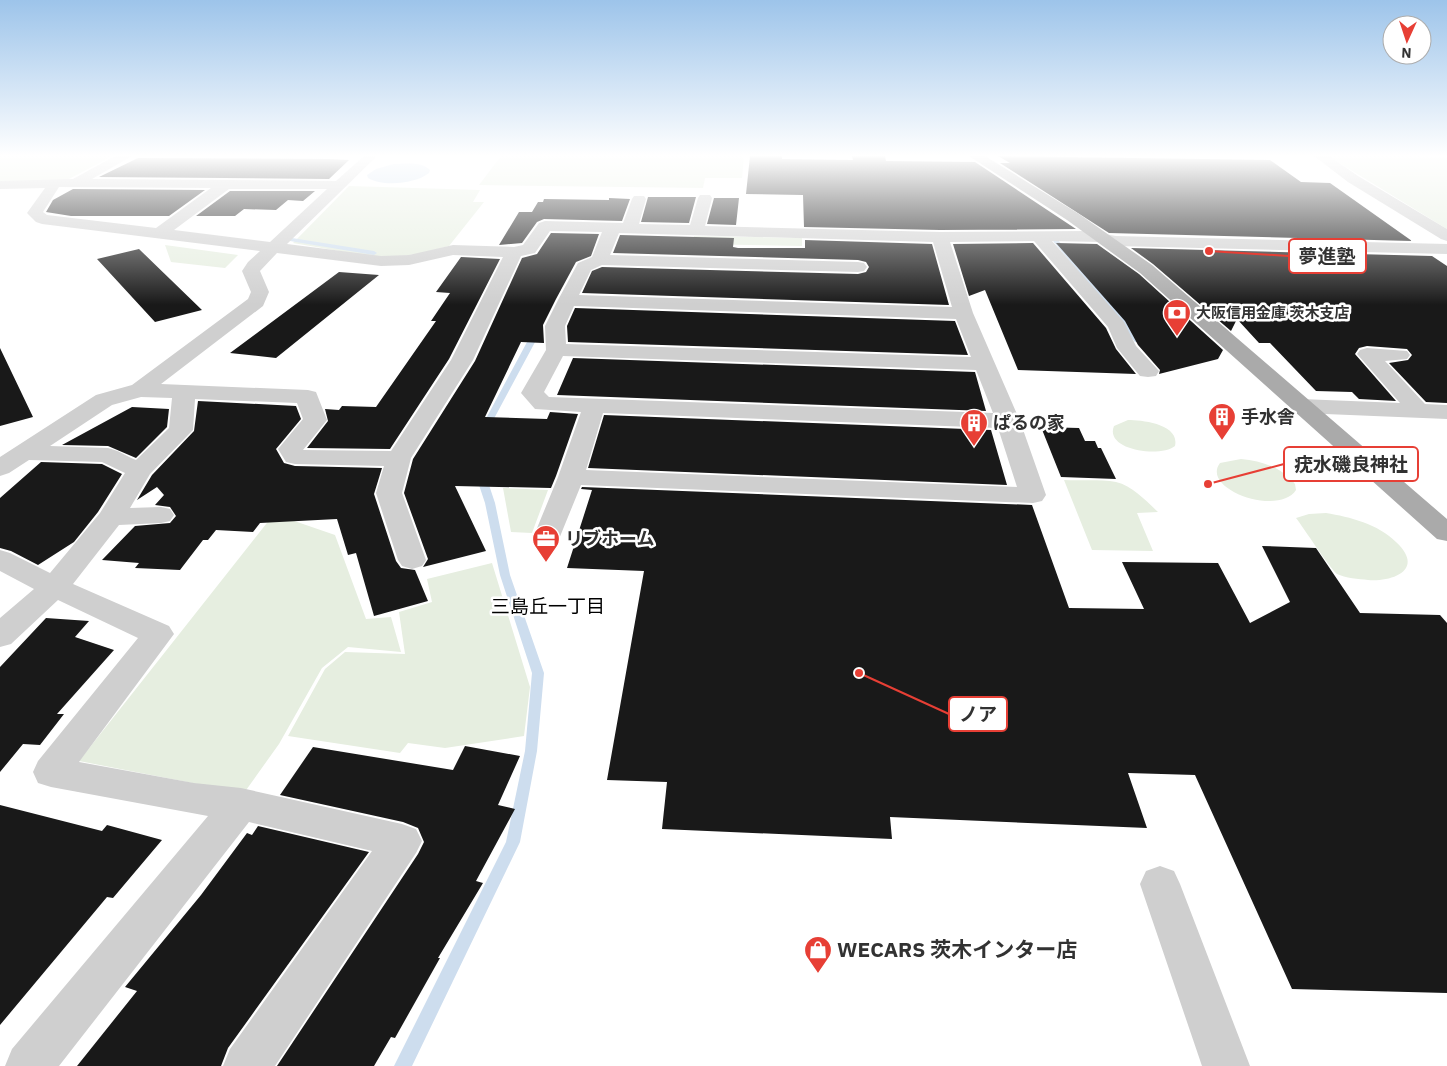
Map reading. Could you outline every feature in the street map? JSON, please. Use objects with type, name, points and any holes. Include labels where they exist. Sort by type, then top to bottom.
[{"type":"main road","points":[[1053,206],[1146,269],[1447,533]]},
{"type":"street","points":[[40,206],[35,213],[42,219],[381,261],[401,261],[460,249],[514,252],[530,249],[549,219],[621,229],[854,235],[872,228],[940,237],[1101,237],[1116,241],[1447,249]]},
{"type":"street","points":[[160,233],[197,206]]},
{"type":"street","points":[[140,390],[256,302],[260,292],[251,271],[254,266],[318,206]]},
{"type":"street","points":[[599,260],[635,206]]},
{"type":"street","points":[[696,231],[703,206]]},
{"type":"street","points":[[1397,206],[1447,236]]},
{"type":"street","points":[[854,235],[858,267],[869,295]]},
{"type":"street","points":[[571,476],[1033,496],[1008,421],[963,313],[940,237]]},
{"type":"street","points":[[1039,237],[1106,312],[1117,326],[1127,348],[1148,371]]},
{"type":"street","points":[[412,560],[388,493],[400,458],[462,360],[514,252]]},
{"type":"street","points":[[858,267],[599,260],[584,267],[567,300],[555,326],[556,350],[532,392],[544,404],[1008,421]]},
{"type":"street","points":[[567,300],[869,295],[963,313]]},
{"type":"street","points":[[1351,339],[1418,410]]},
{"type":"street","points":[[556,350],[983,364]]},
{"type":"street","points":[[1367,354],[1400,356]]},
{"type":"street","points":[[0,468],[104,400],[140,390],[308,397],[308,404],[315,420],[290,449],[295,457],[400,458]]},
{"type":"street","points":[[0,636],[54,587],[111,517],[140,470],[181,430],[184,391]]},
{"type":"street","points":[[549,532],[571,476],[594,406]]},
{"type":"street","points":[[1301,406],[1447,412]]},
{"type":"street","points":[[22,452],[108,455],[116,461],[140,470]]},
{"type":"street","points":[[111,517],[161,515]]},
{"type":"street","points":[[0,559],[54,587],[158,634],[51,772],[194,799],[241,804],[402,841],[247,1066]]},
{"type":"street","points":[[29,1066],[241,804]]},
{"type":"street","points":[[1160,884],[1226,1066]]},
{"type":"shaded area","points":[[330,206],[481,206],[449,246],[418,254],[392,257],[368,256],[293,243]]},
{"type":"shaded area","points":[[1409,206],[1447,206],[1447,229]]},
{"type":"shaded area","points":[[694,236],[802,238],[802,246],[693,244]]},
{"type":"shaded area","points":[[165,245],[238,255],[225,268],[171,262]]},
{"type":"shaded area","points":[[1128,420],[1150,422],[1166,428],[1175,439],[1175,446],[1168,450],[1146,451],[1135,450],[1125,446],[1117,441],[1113,434],[1114,426]]},
{"type":"shaded area","points":[[1241,459],[1264,463],[1277,469],[1290,478],[1295,484],[1296,490],[1287,498],[1274,501],[1259,500],[1231,490],[1221,482],[1217,473],[1220,463]]},
{"type":"shaded area","points":[[1064,480],[1116,482],[1139,494],[1158,512],[1137,513],[1153,551],[1092,550]]},
{"type":"shaded area","points":[[503,488],[548,490],[532,533],[511,532]]},
{"type":"shaded area","points":[[1326,513],[1354,519],[1381,530],[1389,536],[1404,551],[1408,560],[1403,572],[1387,579],[1378,580],[1352,578],[1337,574],[1296,518],[1309,514]]},
{"type":"shaded area","points":[[274,514],[335,535],[366,619],[391,617],[401,652],[348,647],[322,668],[279,744],[244,793],[79,761]]},
{"type":"shaded area","points":[[492,563],[530,687],[524,736],[445,748],[408,743],[400,753],[288,736],[325,669],[345,652],[405,654],[399,612],[432,602],[427,579]]},
{"type":"building","points":[[50,206],[183,206],[169,216],[71,216],[46,212]]},
{"type":"building","points":[[210,206],[281,206],[276,210],[244,209],[235,216],[196,216]]},
{"type":"building","points":[[536,206],[628,206],[622,221],[544,219],[537,222],[522,243],[499,245],[519,212],[532,212]]},
{"type":"building","points":[[646,206],[694,206],[689,223],[641,222]]},
{"type":"building","points":[[712,206],[738,206],[736,225],[707,224]]},
{"type":"building","points":[[803,206],[1041,206],[1076,229],[940,230],[804,227]]},
{"type":"building","points":[[1067,206],[1362,206],[1412,241],[1109,233]]},
{"type":"building","points":[[551,233],[599,234],[591,256],[576,262],[556,299],[543,325],[544,343],[521,342],[485,417],[547,419],[550,412],[578,414],[556,476],[551,488],[455,486],[486,551],[423,567],[428,559],[404,493],[413,459],[475,361],[522,258],[537,254]]},
{"type":"building","points":[[620,235],[734,238],[733,247],[738,248],[805,248],[805,240],[932,244],[949,305],[582,293],[592,271],[602,267],[858,274],[866,272],[869,267],[866,262],[858,260],[613,253]]},
{"type":"building","points":[[1033,243],[1106,328],[1116,349],[1136,374],[1018,370],[985,290],[969,296],[953,244]]},
{"type":"building","points":[[1056,243],[1097,244],[1139,274],[1223,350],[1218,359],[1159,374],[1160,370],[1138,345],[1125,321]]},
{"type":"building","points":[[1131,248],[1432,256],[1447,266],[1447,403],[1426,402],[1389,363],[1408,360],[1412,355],[1407,349],[1367,346],[1359,348],[1355,354],[1396,401],[1359,399],[1352,392],[1316,391],[1270,343],[1259,343],[1237,319],[1231,331],[1153,264]]},
{"type":"building","points":[[139,249],[202,310],[155,322],[97,259]]},
{"type":"building","points":[[461,257],[500,259],[449,359],[390,449],[307,448],[328,421],[325,409],[339,410],[342,406],[376,407],[436,321],[431,321],[450,293],[436,292]]},
{"type":"building","points":[[339,272],[379,275],[276,358],[230,353]]},
{"type":"building","points":[[575,308],[955,321],[968,355],[568,342],[567,326]]},
{"type":"building","points":[[0,348],[33,417],[0,426]]},
{"type":"building","points":[[573,358],[975,372],[986,411],[557,395]]},
{"type":"building","points":[[198,401],[296,406],[301,419],[276,449],[284,463],[295,466],[382,468],[374,494],[396,561],[401,568],[415,570],[428,601],[374,616],[356,553],[348,555],[337,519],[260,523],[253,532],[216,530],[208,540],[203,540],[180,570],[135,568],[139,563],[102,560],[135,526],[170,523],[176,516],[170,507],[155,505],[164,495],[157,487],[137,500],[152,475],[194,431]]},
{"type":"building","points":[[132,407],[169,409],[167,427],[136,458],[108,446],[62,445]]},
{"type":"building","points":[[604,415],[991,430],[1007,485],[588,468]]},
{"type":"building","points":[[1041,427],[1079,428],[1085,441],[1095,441],[1098,448],[1101,448],[1116,479],[1061,477]]},
{"type":"building","points":[[41,462],[102,464],[122,474],[98,512],[74,542],[38,565],[11,551],[0,548],[0,498]]},
{"type":"building","points":[[582,487],[1032,505],[1069,608],[1144,609],[1122,562],[1218,563],[1250,623],[1290,602],[1262,546],[1316,548],[1360,613],[1440,615],[1447,623],[1447,993],[1292,989],[1195,775],[1128,773],[1147,828],[890,817],[892,839],[662,829],[667,782],[607,780],[644,571],[567,568],[592,490],[581,489]]},
{"type":"building","points":[[46,618],[89,621],[75,637],[114,650],[57,714],[64,714],[40,745],[23,744],[0,772],[0,667]]},
{"type":"building","points":[[465,746],[520,756],[498,805],[515,809],[476,881],[483,883],[438,958],[440,958],[395,1038],[391,1037],[374,1066],[277,1066],[418,854],[424,842],[418,828],[403,822],[280,795],[313,747],[453,770]]},
{"type":"building","points":[[0,805],[102,831],[107,825],[162,840],[113,898],[107,897],[0,1025]]},
{"type":"building","points":[[258,826],[369,852],[228,1048],[221,1066],[77,1066],[137,991],[125,987],[201,895],[247,833],[252,835]]},
{"type":"waterway","points":[[292,240],[374,253]]},
{"type":"waterway","points":[[1055,240],[1138,340]]},
{"type":"waterway","points":[[485,428],[537,331]]},
{"type":"waterway","points":[[403,1066],[513,842],[531,751],[538,673],[505,575],[490,503],[481,476]]},
{"type":"place","name":"夢進塾","points":[[1209,251]]},
{"type":"place","name":"大阪信用金庫 茨木支店","points":[[1177,337]]},
{"type":"place","name":"手水舎","points":[[1222,441]]},
{"type":"place","name":"ぱるの家","points":[[974,447]]},
{"type":"place","name":"疣水磯良神社","points":[[1208,484]]},
{"type":"place","name":"リブホーム","points":[[546,563]]},
{"type":"place","name":"ノア","points":[[859,673]]},
{"type":"place","name":"WECARS 茨木インター店","points":[[818,974]]},
{"type":"district","name":"三島丘一丁目","points":[[548,606]]}]
